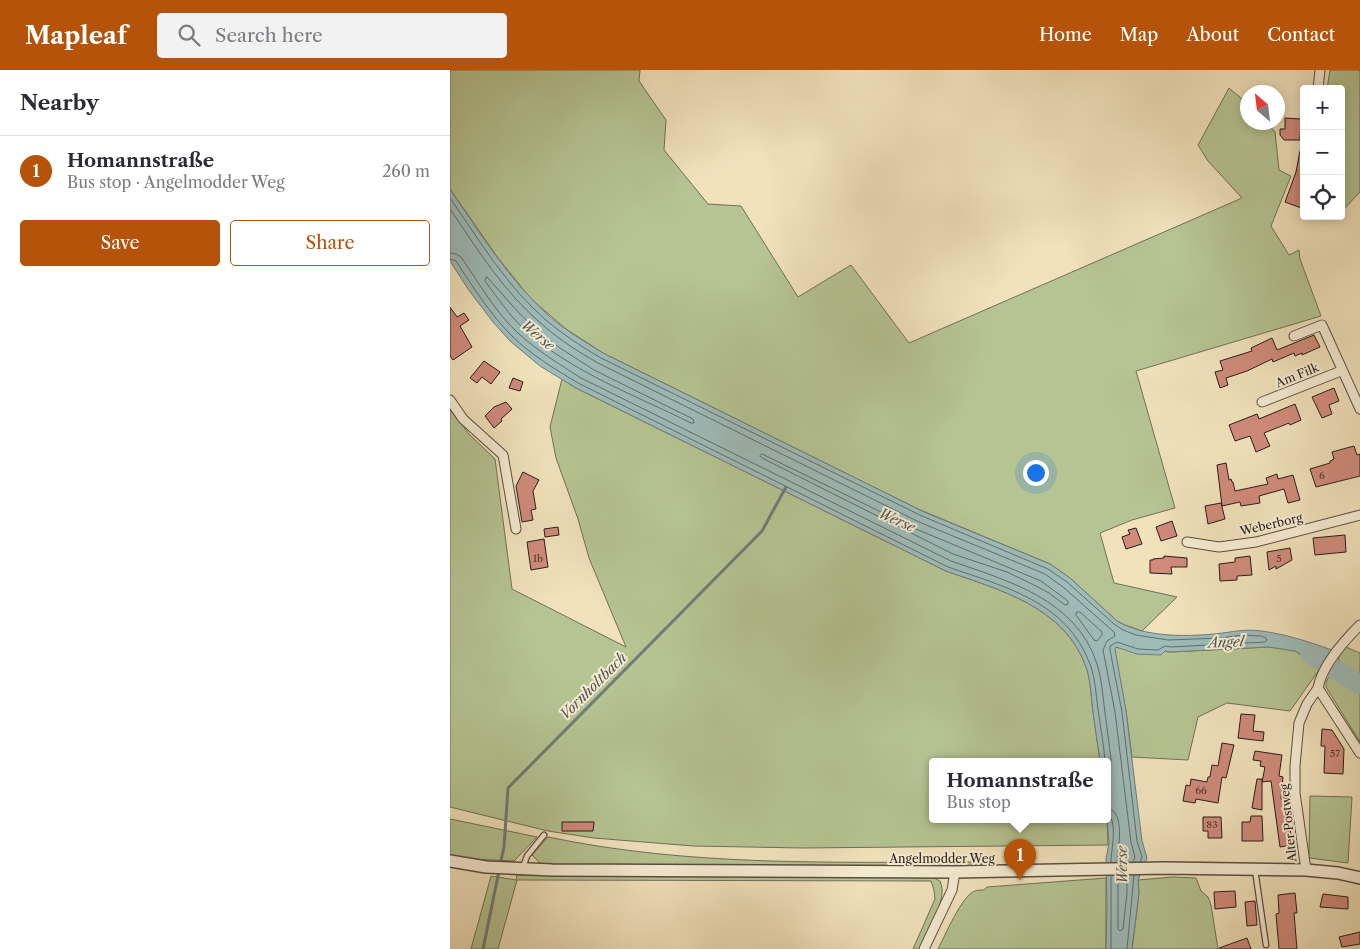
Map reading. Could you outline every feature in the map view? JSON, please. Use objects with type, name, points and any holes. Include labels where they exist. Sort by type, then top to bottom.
[{"type":"street","points":[[1318,85],[1320,70]]},
{"type":"street","points":[[1294,336],[1322,324],[1341,371],[1360,409]]},
{"type":"street","name":"Am Filk","points":[[1262,402],[1341,371]]},
{"type":"street","points":[[450,400],[463,419],[503,455],[516,529]]},
{"type":"street","name":"Weberborg","points":[[1187,542],[1219,547],[1256,542],[1360,515]]},
{"type":"street","name":"Alter Postweg","points":[[1306,870],[1295,793],[1295,766],[1299,724],[1307,704],[1318,688],[1324,671],[1338,650],[1360,625]]},
{"type":"street","points":[[1318,688],[1360,754]]},
{"type":"street","name":"Angelmodder Weg","points":[[450,861],[486,867],[517,868],[955,872],[1149,868],[1255,869],[1306,870],[1360,878]]},
{"type":"street","points":[[924,949],[952,890],[955,872]]},
{"type":"lane","points":[[517,868],[544,835]]},
{"type":"lane","points":[[1255,869],[1266,945]]},
{"type":"green space","points":[[450,70],[640,70],[639,81],[666,120],[664,150],[708,204],[741,206],[798,297],[851,265],[909,343],[1242,198],[1208,161],[1198,145],[1229,88],[1240,97],[1240,130],[1273,130],[1275,132],[1279,170],[1291,176],[1271,226],[1289,255],[1299,250],[1300,259],[1321,316],[1136,371],[1175,508],[1132,520],[1100,533],[1114,583],[1177,597],[1142,631],[1117,621],[1070,578],[1050,564],[918,509],[603,353],[566,329],[531,299],[498,258],[450,189]]},
{"type":"green space","points":[[1330,70],[1360,70],[1360,192],[1345,208],[1345,85],[1328,85]]},
{"type":"green space","points":[[562,379],[576,388],[946,571],[1008,594],[1047,615],[1063,629],[1076,646],[1088,672],[1100,758],[929,758],[929,823],[1107,823],[1108,845],[803,848],[693,846],[594,838],[548,831],[450,807],[450,410],[469,434],[495,459],[512,589],[626,647],[589,558],[578,519],[556,458],[550,427]]},
{"type":"green space","points":[[1341,645],[1360,653],[1360,679],[1339,661],[1338,650]]},
{"type":"green space","points":[[1116,647],[1170,652],[1269,647],[1295,651],[1321,667],[1290,711],[1227,703],[1198,717],[1188,760],[1132,757],[1126,711],[1114,649]]},
{"type":"green space","points":[[1330,674],[1360,693],[1360,742],[1326,687]]},
{"type":"green space","points":[[1310,796],[1352,797],[1348,863],[1309,858]]},
{"type":"green space","points":[[450,819],[537,837],[514,861],[470,859],[450,855]]},
{"type":"green space","points":[[548,837],[656,854],[710,858],[819,862],[982,862],[981,865],[952,867],[543,866],[532,855]]},
{"type":"green space","points":[[517,875],[932,877],[940,881],[942,897],[932,924],[919,949],[913,949],[935,899],[931,881],[517,880],[498,949],[471,949],[491,876],[516,880]]},
{"type":"green space","points":[[1173,877],[1196,878],[1201,891],[1208,897],[1218,949],[1132,949],[1139,893],[1138,880]]},
{"type":"green space","points":[[1106,878],[1106,949],[938,949],[959,908],[970,894],[976,891],[984,890],[987,887]]},
{"type":"water","name":"Werse","points":[[450,189],[496,256],[534,302],[562,327],[603,353],[924,512],[1050,564],[1070,578],[1117,621],[1128,627],[1168,635],[1256,630],[1288,636],[1332,650],[1321,667],[1295,651],[1269,647],[1165,651],[1161,655],[1137,654],[1116,647],[1142,841],[1147,858],[1138,880],[1139,893],[1132,949],[1106,949],[1106,859],[1109,843],[1107,823],[1111,823],[1111,758],[1100,758],[1088,672],[1076,646],[1063,629],[1047,615],[1008,594],[946,571],[576,388],[540,366],[510,341],[468,289],[450,261]]},
{"type":"building","points":[[1285,118],[1300,119],[1300,140],[1284,140],[1280,135],[1280,130],[1285,129]]},
{"type":"building","points":[[1300,151],[1300,208],[1285,202],[1296,172]]},
{"type":"building","points":[[450,307],[457,317],[464,313],[469,320],[460,326],[472,347],[453,360],[450,356]]},
{"type":"building","points":[[1314,335],[1320,347],[1302,355],[1302,353],[1295,356],[1294,353],[1273,362],[1272,359],[1247,371],[1226,378],[1228,385],[1220,388],[1215,372],[1223,370],[1220,361],[1252,351],[1251,348],[1272,338],[1277,350]]},
{"type":"building","points":[[484,361],[500,372],[491,384],[482,377],[477,383],[470,378]]},
{"type":"building","points":[[513,378],[523,382],[520,391],[509,388]]},
{"type":"building","points":[[1334,388],[1339,401],[1329,405],[1332,414],[1322,418],[1312,397]]},
{"type":"building","points":[[506,402],[512,409],[494,428],[485,416],[494,407]]},
{"type":"building","points":[[1295,404],[1301,420],[1264,433],[1270,446],[1256,452],[1250,436],[1235,441],[1229,425],[1257,414],[1259,419]]},
{"type":"building","points":[[1354,446],[1357,455],[1360,454],[1360,476],[1316,487],[1310,469],[1330,463],[1334,459],[1332,452]]},
{"type":"building","points":[[1226,463],[1229,480],[1231,479],[1233,482],[1235,491],[1268,484],[1266,478],[1277,474],[1278,479],[1293,475],[1300,500],[1288,503],[1284,489],[1259,496],[1260,503],[1241,506],[1240,502],[1222,506],[1217,465]]},
{"type":"building","points":[[523,472],[539,480],[533,491],[536,509],[531,510],[533,520],[522,522],[516,486]]},
{"type":"building","points":[[1221,503],[1225,519],[1208,524],[1205,506]]},
{"type":"building","points":[[1172,521],[1177,536],[1161,541],[1156,527]]},
{"type":"building","points":[[558,527],[559,535],[545,537],[544,529]]},
{"type":"building","points":[[1136,528],[1142,544],[1126,549],[1122,537],[1130,534],[1128,530]]},
{"type":"building","points":[[1345,535],[1346,552],[1315,555],[1313,538]]},
{"type":"building","points":[[544,539],[548,567],[531,570],[527,542]]},
{"type":"building","points":[[1290,548],[1292,560],[1276,569],[1276,566],[1269,570],[1267,552]]},
{"type":"building","points":[[1164,556],[1187,558],[1187,567],[1171,567],[1172,574],[1150,573],[1150,560],[1164,558]]},
{"type":"building","points":[[1250,556],[1252,575],[1237,576],[1237,580],[1220,581],[1219,564],[1235,562],[1235,558]]},
{"type":"building","points":[[1241,714],[1255,715],[1253,731],[1264,732],[1263,741],[1238,738]]},
{"type":"building","points":[[1322,729],[1332,730],[1344,749],[1343,774],[1324,773],[1325,746],[1321,746]]},
{"type":"building","points":[[1222,743],[1234,745],[1226,778],[1222,777],[1218,803],[1196,799],[1195,803],[1183,801],[1186,785],[1190,786],[1191,779],[1207,782],[1212,765],[1218,766]]},
{"type":"building","points":[[1255,751],[1282,755],[1279,776],[1283,777],[1281,799],[1286,800],[1284,828],[1290,827],[1292,845],[1280,847],[1271,781],[1262,782],[1265,767],[1260,766],[1261,761],[1253,760]]},
{"type":"building","points":[[1257,779],[1262,779],[1262,810],[1252,808]]},
{"type":"building","points":[[1251,816],[1262,816],[1263,841],[1242,841],[1242,822],[1250,822]]},
{"type":"building","points":[[1203,817],[1221,817],[1222,838],[1208,838],[1208,831],[1203,831]]},
{"type":"building","points":[[562,822],[594,822],[593,831],[562,831]]},
{"type":"building","points":[[1235,891],[1236,907],[1215,909],[1214,892]]},
{"type":"building","points":[[1295,893],[1297,913],[1294,913],[1297,949],[1279,949],[1276,914],[1279,913],[1278,895]]},
{"type":"building","points":[[1323,894],[1348,897],[1348,909],[1320,907]]},
{"type":"building","points":[[1255,901],[1257,925],[1247,926],[1245,902]]},
{"type":"building","points":[[1360,932],[1360,944],[1342,947],[1339,937]]},
{"type":"building","points":[[1247,938],[1251,949],[1219,949],[1219,948]]},
{"type":"waterway","name":"Vornholtbach","points":[[500,865],[504,847],[508,788],[762,531],[786,487]]},
{"type":"waterway","name":"Angel","points":[[1310,654],[1360,685]]},
{"type":"waterway","name":"Vornholtbach","points":[[483,949],[499,871]]},
{"type":"place","name":"Homannstraße","points":[[1020,880]]}]
